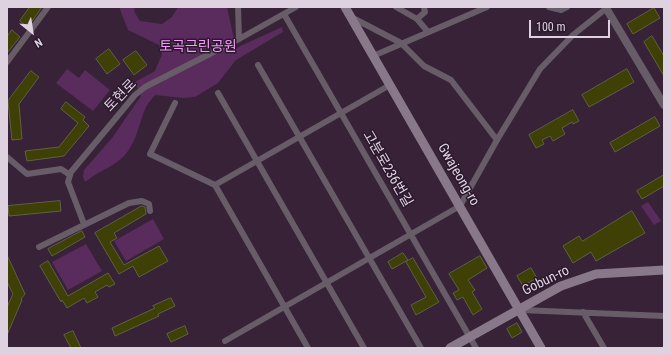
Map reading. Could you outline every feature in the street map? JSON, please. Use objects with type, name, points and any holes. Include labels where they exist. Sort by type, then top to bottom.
[{"type":"main road","name":"Gwajeong-ro","points":[[345,7],[541,348]]},
{"type":"main road","name":"Gobun-ro","points":[[450,348],[561,286],[596,274],[664,270]]},
{"type":"street","points":[[7,62],[48,7]]},
{"type":"street","points":[[238,7],[239,39]]},
{"type":"street","name":"토현로","points":[[70,175],[140,91],[296,7]]},
{"type":"street","points":[[396,7],[417,19],[428,32]]},
{"type":"street","points":[[417,19],[425,12],[424,7]]},
{"type":"street","points":[[373,56],[487,7]]},
{"type":"street","points":[[549,7],[561,10],[567,7]]},
{"type":"street","points":[[225,341],[460,206],[497,140],[540,69],[573,35],[607,7],[664,105]]},
{"type":"street","name":"고분로236번길","points":[[284,14],[476,348]]},
{"type":"street","points":[[351,17],[401,43],[424,66],[451,80],[497,140]]},
{"type":"street","points":[[258,65],[420,348]]},
{"type":"street","points":[[215,185],[390,85]]},
{"type":"street","points":[[218,93],[364,348]]},
{"type":"street","points":[[175,104],[150,154],[215,185],[308,348]]},
{"type":"street","points":[[7,157],[26,174],[61,169],[70,175],[68,182],[84,224]]},
{"type":"street","points":[[39,247],[84,224],[134,202],[142,201],[149,204],[150,211]]},
{"type":"street","points":[[519,310],[664,316]]},
{"type":"street","points":[[583,312],[604,348]]},
{"type":"green space","name":"토곡근린공원","points":[[119,7],[134,7],[135,13],[140,21],[162,24],[172,17],[178,7],[227,7],[236,48],[282,27],[283,32],[236,60],[218,83],[195,97],[183,98],[155,95],[146,107],[135,138],[125,155],[116,163],[85,182],[83,177],[84,170],[112,138],[141,96],[135,82],[155,71],[162,54],[159,45],[128,30]]},
{"type":"green space","points":[[67,69],[79,78],[85,70],[110,90],[93,111],[56,83]]},
{"type":"green space","points":[[648,202],[661,221],[654,225],[641,206]]},
{"type":"green space","points":[[153,219],[164,239],[126,261],[114,241]]},
{"type":"green space","points":[[86,244],[102,271],[68,290],[52,262]]},
{"type":"building","points":[[30,7],[42,7],[28,27],[20,21]]},
{"type":"building","points":[[654,8],[660,18],[633,34],[627,24]]},
{"type":"building","points":[[12,30],[20,37],[7,53],[7,37]]},
{"type":"building","points":[[652,36],[664,56],[664,76],[644,42]]},
{"type":"building","points":[[109,49],[120,64],[107,74],[96,59]]},
{"type":"building","points":[[136,51],[147,65],[134,75],[123,60]]},
{"type":"building","points":[[627,69],[634,82],[589,107],[582,95]]},
{"type":"building","points":[[31,71],[39,77],[19,104],[22,139],[12,140],[8,101]]},
{"type":"building","points":[[66,102],[85,117],[83,120],[89,126],[64,156],[27,161],[25,151],[59,147],[78,123],[61,109]]},
{"type":"building","points":[[573,110],[579,121],[573,124],[572,122],[562,128],[565,134],[553,141],[550,136],[542,140],[544,144],[536,148],[529,135]]},
{"type":"building","points":[[655,117],[660,126],[615,152],[610,143]]},
{"type":"building","points":[[664,175],[664,186],[642,199],[637,191]]},
{"type":"building","points":[[60,201],[61,211],[9,216],[8,206]]},
{"type":"building","points":[[142,206],[145,207],[146,214],[114,233],[117,238],[110,242],[124,265],[159,246],[168,261],[139,277],[133,266],[119,274],[95,233]]},
{"type":"building","points":[[632,211],[645,233],[596,261],[591,252],[573,263],[563,246],[579,236],[582,241]]},
{"type":"building","points":[[82,231],[85,237],[52,256],[48,249]]},
{"type":"building","points":[[403,253],[408,260],[392,269],[388,262]]},
{"type":"building","points":[[7,255],[25,294],[21,299],[22,300],[7,335],[7,307],[13,294],[7,282]]},
{"type":"building","points":[[480,256],[487,268],[468,280],[475,290],[472,292],[482,309],[473,315],[463,297],[457,300],[453,293],[459,290],[449,274]]},
{"type":"building","points":[[413,258],[439,302],[416,315],[411,305],[426,297],[406,262]]},
{"type":"building","points":[[48,261],[68,296],[108,273],[115,284],[109,287],[107,285],[95,292],[98,297],[87,303],[84,298],[67,308],[62,300],[61,302],[40,266]]},
{"type":"building","points":[[531,268],[537,278],[523,286],[517,276]]},
{"type":"building","points":[[171,298],[175,306],[158,314],[159,316],[115,336],[112,328],[155,308],[153,306]]},
{"type":"building","points":[[517,323],[522,332],[512,338],[507,329]]},
{"type":"building","points":[[185,326],[188,334],[171,342],[167,334]]},
{"type":"building","points":[[73,331],[81,348],[71,348],[64,335]]}]
